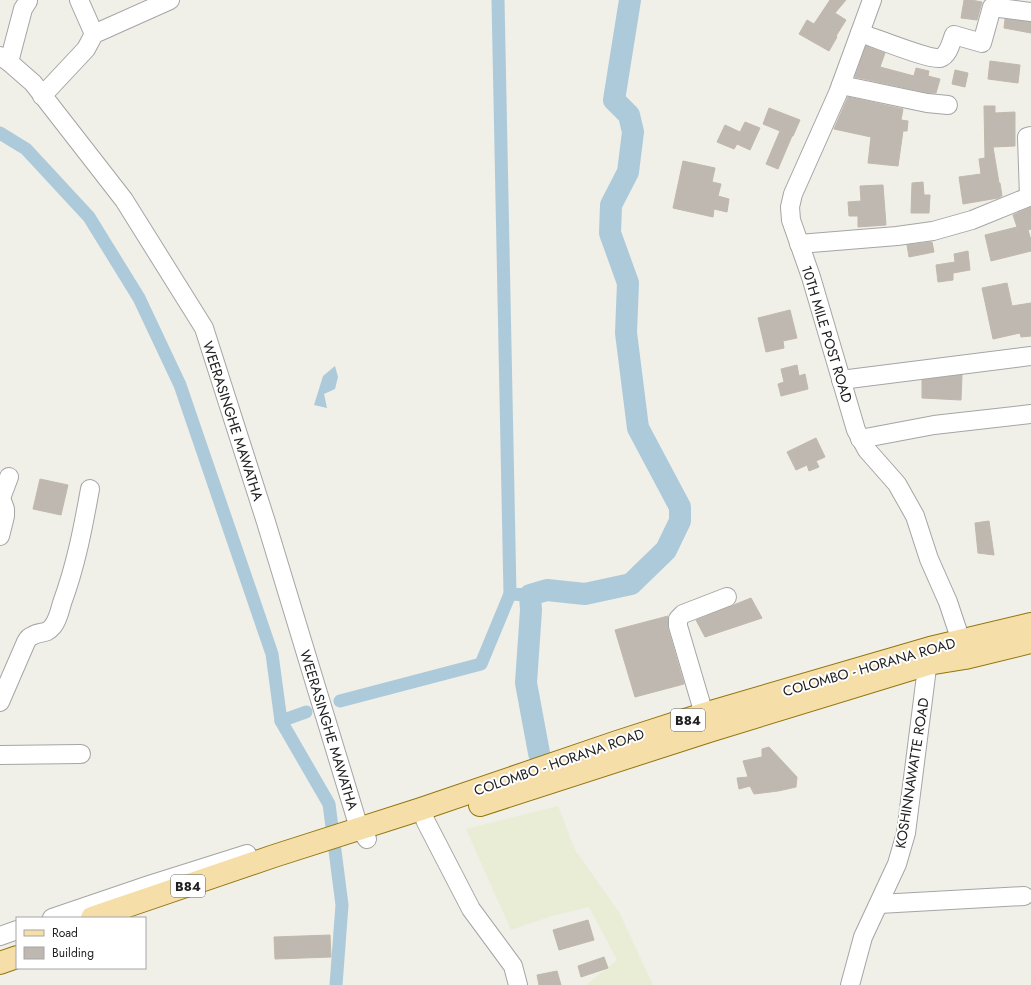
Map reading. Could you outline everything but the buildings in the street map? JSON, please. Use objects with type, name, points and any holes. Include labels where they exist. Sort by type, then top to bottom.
[{"type":"main road","name":"COLOMBO - HORANA ROAD","points":[[963,650],[1031,624]]},
{"type":"main road","name":"COLOMBO - HORANA ROAD","points":[[424,815],[610,745],[704,714],[929,656],[963,650],[1031,642]]},
{"type":"main road","name":"COLOMBO - HORANA ROAD","points":[[95,917],[424,815],[826,696],[929,656]]},
{"type":"main road","name":"COLOMBO - HORANA ROAD","points":[[134,917],[281,859]]},
{"type":"main road","points":[[0,948],[16,943]]},
{"type":"main road","points":[[0,963],[16,957]]},
{"type":"street","points":[[5,59],[23,9],[28,1],[27,0]]},
{"type":"street","points":[[79,0],[94,34]]},
{"type":"street","points":[[42,96],[86,48],[94,34],[170,0]]},
{"type":"street","name":"10TH MILE POST ROAD","points":[[872,0],[841,85],[793,194],[790,207],[791,220],[811,277],[856,430],[867,450],[897,484],[915,516],[929,559],[948,602],[963,650]]},
{"type":"street","points":[[860,33],[925,56],[940,58],[946,54],[954,34],[982,43],[992,7],[1031,12]]},
{"type":"street","name":"WEERASINGHE MAWATHA","points":[[5,59],[33,82],[42,96],[124,200],[204,328],[263,515],[358,835]]},
{"type":"street","points":[[841,85],[927,103],[948,105]]},
{"type":"street","points":[[799,244],[897,236],[933,231],[972,220],[1030,196],[1027,137],[1031,136]]},
{"type":"street","points":[[841,380],[1031,356]]},
{"type":"street","points":[[860,439],[934,425],[1031,414]]},
{"type":"street","points":[[0,536],[5,516],[5,509],[1,498],[8,477]]},
{"type":"street","points":[[0,702],[26,642],[31,636],[47,632],[54,625],[75,563],[82,535],[90,489]]},
{"type":"street","points":[[704,714],[678,626],[678,619],[683,614],[727,597]]},
{"type":"street","name":"KOSHINNAWATTE ROAD","points":[[850,985],[863,937],[897,864],[906,833],[929,656]]},
{"type":"street","points":[[0,755],[81,754]]},
{"type":"street","points":[[424,815],[471,909],[513,966],[518,985]]},
{"type":"street","points":[[55,917],[150,885],[256,852],[264,852],[281,859]]},
{"type":"street","points":[[879,904],[1024,896]]},
{"type":"street","points":[[0,936],[16,930]]},
{"type":"green space","points":[[558,806],[575,850],[619,912],[653,985],[586,985],[617,960],[589,907],[552,916],[511,930],[466,829]]},
{"type":"water","points":[[335,366],[338,377],[335,389],[324,394],[327,408],[314,405],[323,376]]},
{"type":"waterway","points":[[498,0],[510,594],[530,595]]},
{"type":"waterway","points":[[539,753],[526,683],[531,610],[530,595],[547,590],[585,594],[631,584],[666,550],[680,521],[680,507],[638,428],[626,333],[628,283],[610,233],[611,205],[628,172],[633,132],[629,115],[614,100],[630,0]]},
{"type":"waterway","points":[[0,133],[26,149],[89,217],[139,298],[180,385],[272,654],[281,721],[329,804],[342,905],[336,985]]},
{"type":"waterway","points":[[340,701],[481,664],[510,594]]},
{"type":"waterway","points":[[281,721],[306,712]]}]
